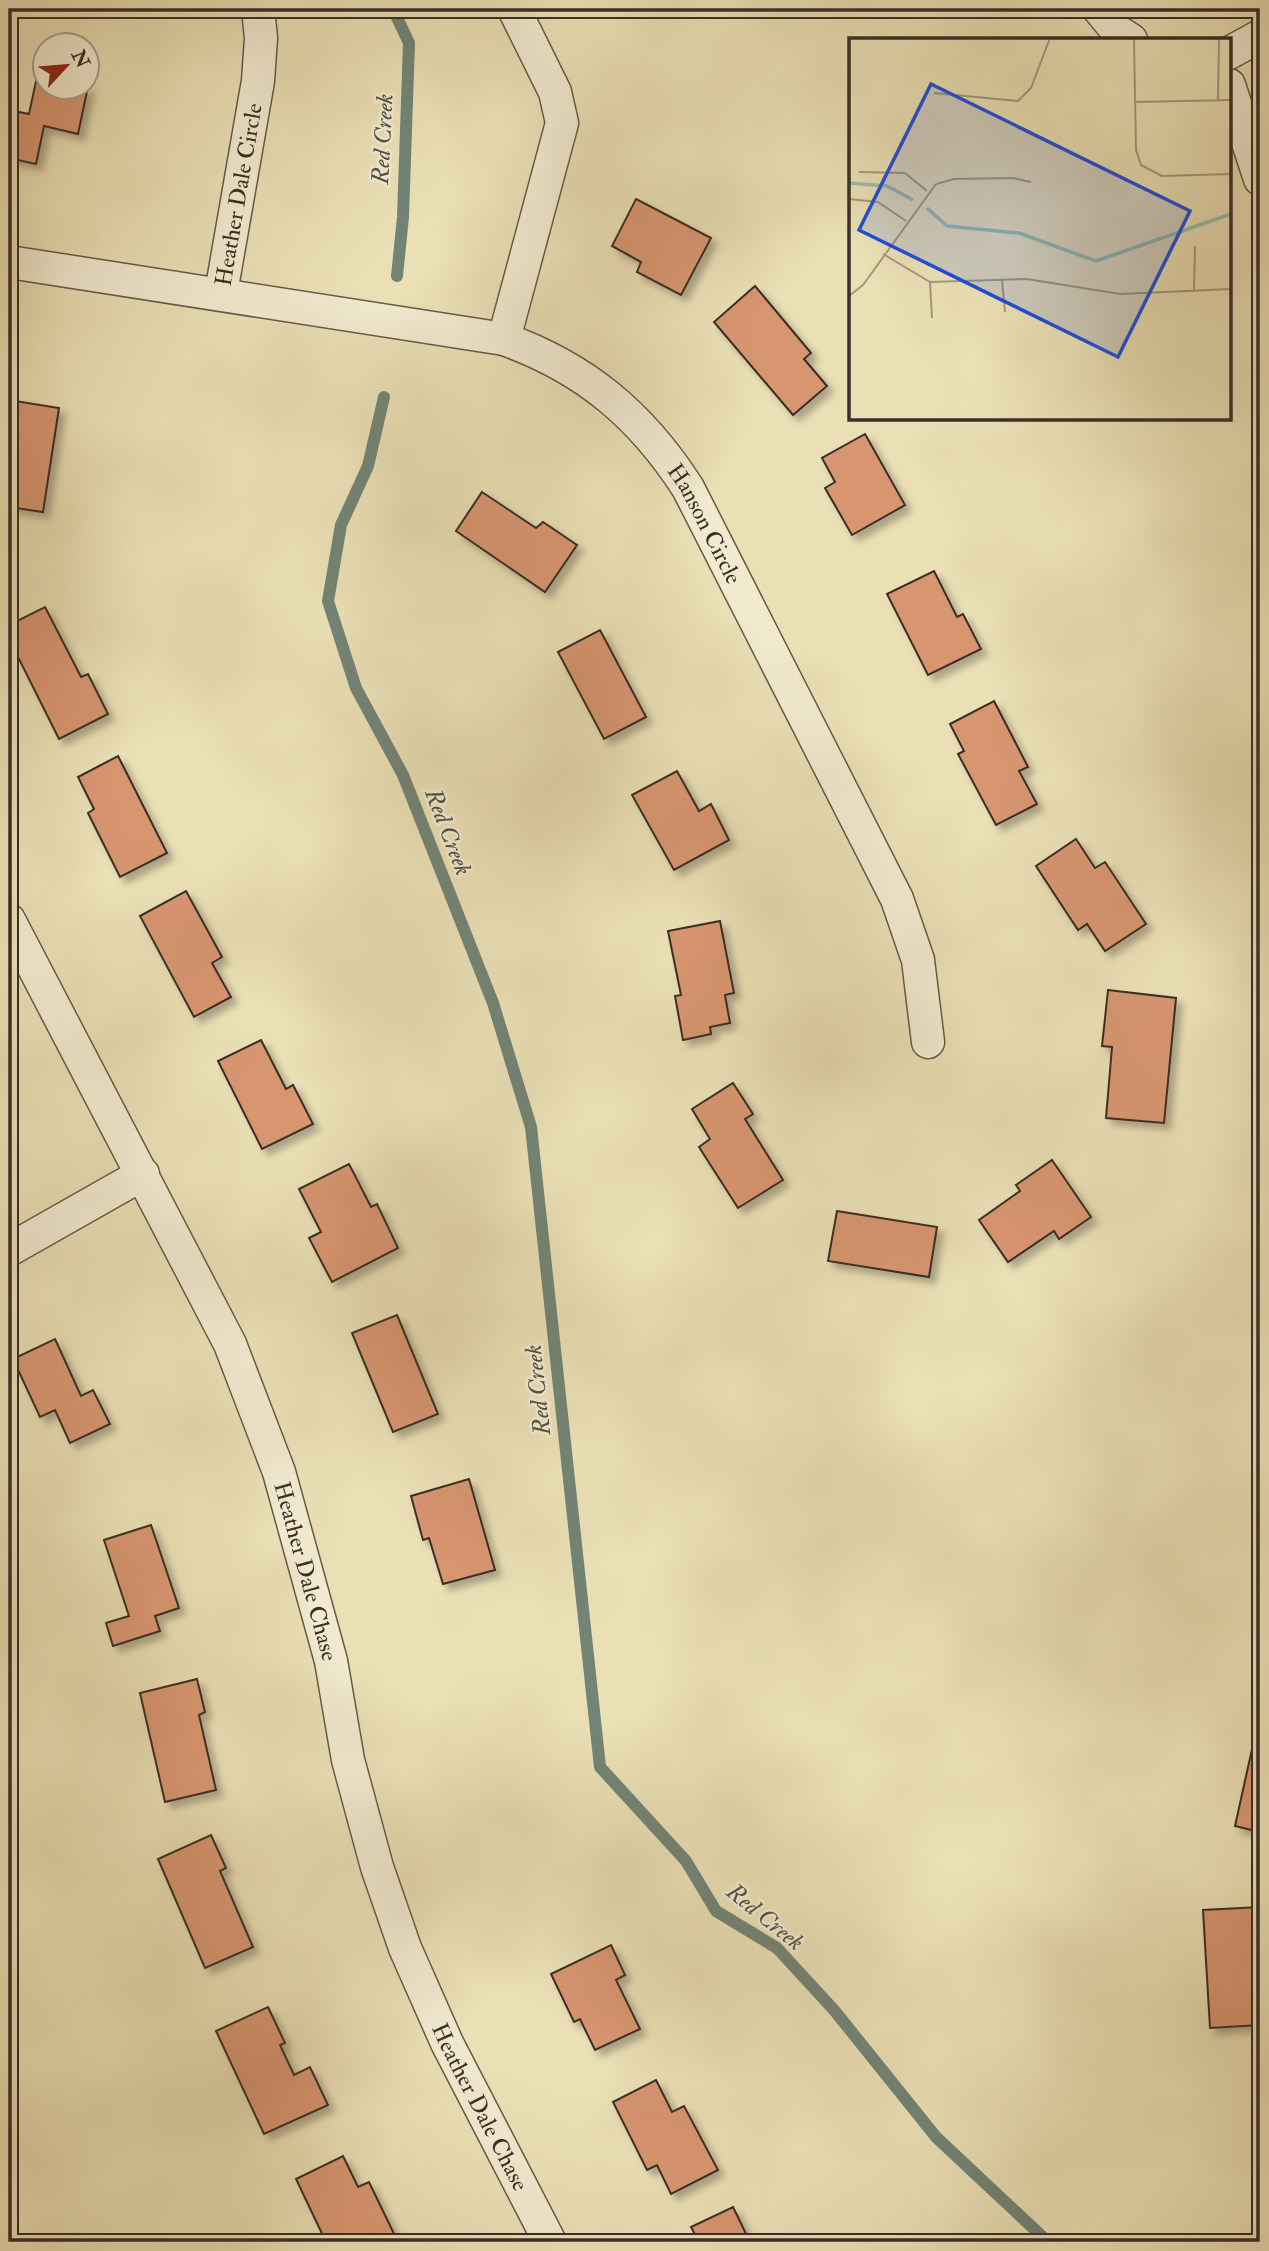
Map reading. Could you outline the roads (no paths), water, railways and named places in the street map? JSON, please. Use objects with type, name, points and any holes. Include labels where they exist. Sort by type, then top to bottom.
[{"type":"street","name":"Heather Dale Circle","points":[[9,262],[221,293],[258,81],[261,38],[258,9]]},
{"type":"street","points":[[504,339],[562,123],[555,92],[514,9]]},
{"type":"street","points":[[1099,9],[1116,31],[1128,38]]},
{"type":"street","points":[[1230,52],[1260,36]]},
{"type":"street","points":[[1230,88],[1260,179]]},
{"type":"street","name":"Hanson Circle","points":[[221,293],[504,339],[546,354],[590,380],[629,414],[666,454],[688,488],[897,899],[918,960],[928,1042]]},
{"type":"street","name":"Heather Dale Chase","points":[[9,920],[230,1344],[279,1472],[331,1661],[348,1760],[377,1867],[405,1948],[447,2043],[550,2242]]},
{"type":"street","points":[[9,1250],[143,1174]]},
{"type":"waterway","name":"Red Creek","points":[[393,9],[409,43],[403,217],[397,276]]},
{"type":"waterway","name":"Red Creek","points":[[384,397],[368,466],[341,525],[328,601],[356,688],[403,775],[493,1003],[531,1127],[600,1767],[686,1861],[716,1911],[777,1948],[834,2010],[936,2137],[1048,2242]]}]
